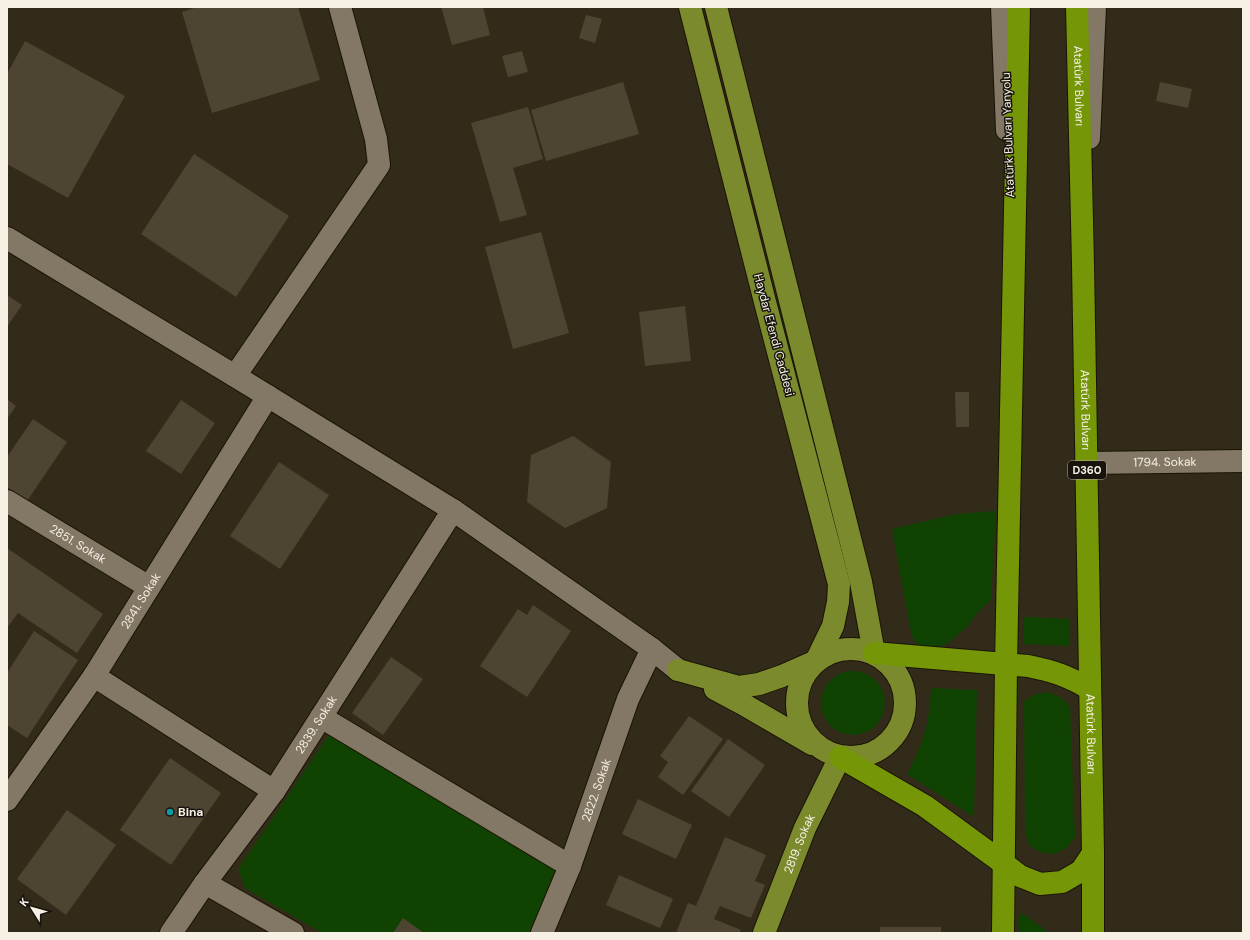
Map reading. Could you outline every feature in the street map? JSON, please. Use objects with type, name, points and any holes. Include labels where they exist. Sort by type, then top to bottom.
[{"type":"highway","points":[[1003,933],[1006,665],[1019,7]]},
{"type":"highway","name":"Atatürk Bulvarı","points":[[1077,7],[1083,264],[1093,933]]},
{"type":"highway","points":[[874,653],[1028,666],[1049,670],[1070,677],[1090,689]]},
{"type":"highway","points":[[832,754],[924,806],[1020,876],[1040,884],[1062,882],[1081,871],[1093,853]]},
{"type":"main road","name":"Haydar Efendi Caddesi","points":[[690,7],[839,584],[838,602],[833,626],[816,661]]},
{"type":"main road","name":"Haydar Efendi Caddesi","points":[[716,7],[861,582],[874,653]]},
{"type":"main road","points":[[844,649],[859,649],[874,653],[890,664],[902,681],[906,700],[904,720],[894,737],[879,750],[860,757],[832,754],[743,704],[678,670],[739,687],[759,684],[782,676],[816,661],[829,653],[844,649]]},
{"type":"main road","points":[[816,661],[803,678],[797,698],[798,718],[808,736],[832,754]]},
{"type":"main road","name":"2819. Sokak","points":[[764,933],[832,754]]},
{"type":"street","points":[[235,376],[379,165],[376,139],[340,7]]},
{"type":"street","name":"Atatürk Bulvarı Yanyolu","points":[[1002,7],[1013,263]]},
{"type":"street","points":[[1083,264],[1095,7]]},
{"type":"street","points":[[7,238],[453,510],[652,649],[678,670]]},
{"type":"street","name":"2841. Sokak","points":[[7,800],[94,676],[268,396]]},
{"type":"street","name":"1794. Sokak","points":[[1086,463],[1243,461]]},
{"type":"street","name":"2851. Sokak","points":[[7,501],[150,587]]},
{"type":"street","name":"2839. Sokak","points":[[171,933],[205,883],[274,791],[453,510]]},
{"type":"street","name":"2822. Sokak","points":[[542,933],[570,866],[628,699],[652,649]]},
{"type":"street","points":[[94,676],[274,791]]},
{"type":"street","points":[[321,717],[570,866]]},
{"type":"street","points":[[205,883],[293,933]]},
{"type":"green space","points":[[996,511],[991,600],[976,614],[969,625],[947,644],[939,648],[922,647],[915,642],[911,633],[892,529],[956,514]]},
{"type":"green space","points":[[1024,617],[1070,619],[1069,646],[1024,644]]},
{"type":"green space","points":[[853,671],[871,677],[879,685],[885,703],[879,721],[871,729],[853,735],[835,729],[827,721],[821,703],[827,685],[835,677]]},
{"type":"green space","points":[[931,688],[977,690],[974,815],[972,816],[907,774],[925,732]]},
{"type":"green space","points":[[1048,692],[1055,694],[1070,707],[1075,837],[1067,848],[1055,854],[1042,853],[1030,846],[1025,833],[1024,702],[1035,695]]},
{"type":"green space","points":[[329,735],[558,869],[529,933],[322,933],[245,888],[238,869]]},
{"type":"green space","points":[[1022,913],[1049,933],[1019,933],[1018,918]]},
{"type":"building","points":[[197,7],[298,7],[320,80],[212,113],[182,12]]},
{"type":"building","points":[[441,7],[483,7],[490,35],[452,45]]},
{"type":"building","points":[[586,15],[602,19],[595,43],[579,38]]},
{"type":"building","points":[[25,41],[125,96],[68,198],[7,164],[7,74]]},
{"type":"building","points":[[522,51],[528,72],[508,77],[502,56]]},
{"type":"building","points":[[623,82],[639,134],[546,161],[531,110]]},
{"type":"building","points":[[1160,82],[1192,89],[1188,108],[1156,101]]},
{"type":"building","points":[[528,107],[543,159],[513,168],[527,215],[500,222],[471,123]]},
{"type":"building","points":[[194,154],[289,216],[236,297],[141,234]]},
{"type":"building","points":[[541,232],[569,333],[513,349],[485,247]]},
{"type":"building","points":[[7,295],[22,305],[7,327]]},
{"type":"building","points":[[685,306],[691,361],[645,366],[639,312]]},
{"type":"building","points":[[955,392],[969,392],[969,427],[956,427]]},
{"type":"building","points":[[7,399],[16,406],[7,419]]},
{"type":"building","points":[[181,400],[215,423],[181,474],[146,451]]},
{"type":"building","points":[[33,419],[67,442],[27,501],[7,487],[7,457]]},
{"type":"building","points":[[573,436],[611,462],[607,508],[565,528],[527,502],[531,455]]},
{"type":"building","points":[[279,462],[329,495],[280,569],[230,536]]},
{"type":"building","points":[[7,548],[103,614],[77,653],[18,613],[7,628]]},
{"type":"building","points":[[533,605],[571,631],[527,697],[480,666],[518,609],[527,615]]},
{"type":"building","points":[[34,631],[78,660],[27,738],[7,725],[7,673]]},
{"type":"building","points":[[391,657],[423,679],[383,735],[352,713]]},
{"type":"building","points":[[689,716],[723,739],[683,795],[658,777],[668,762],[660,756]]},
{"type":"building","points":[[728,739],[765,765],[729,817],[691,791]]},
{"type":"building","name":"Bina","points":[[170,758],[221,793],[171,865],[120,830]]},
{"type":"building","points":[[638,799],[692,825],[676,859],[622,834]]},
{"type":"building","points":[[67,810],[116,845],[66,915],[17,879]]},
{"type":"building","points":[[725,837],[766,855],[755,881],[765,885],[751,918],[720,906],[714,919],[741,930],[739,933],[676,933],[688,903],[696,906]]},
{"type":"building","points":[[619,875],[673,899],[660,928],[606,905]]},
{"type":"building","points":[[403,918],[424,933],[393,933]]},
{"type":"building","points":[[880,927],[941,927],[941,933],[880,933]]},
{"type":"place","name":"Bina","points":[[170,812]]}]
